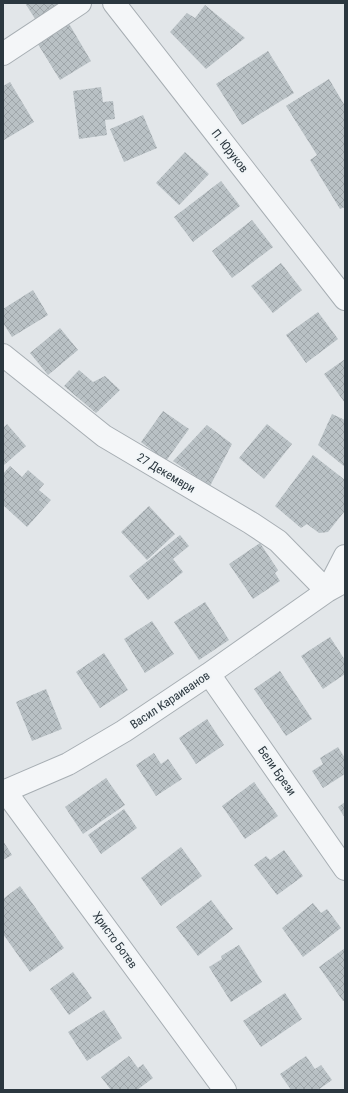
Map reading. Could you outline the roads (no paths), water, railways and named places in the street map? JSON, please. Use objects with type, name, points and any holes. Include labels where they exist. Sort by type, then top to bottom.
[{"type":"street","points":[[3,54],[80,3]]},
{"type":"street","name":"П. Юруков","points":[[114,3],[345,299]]},
{"type":"street","name":"27 Декември","points":[[3,355],[104,436],[251,522],[336,586]]},
{"type":"street","name":"Васил Караиванов","points":[[4,791],[68,764],[124,731],[209,674],[336,586],[345,556]]},
{"type":"street","name":"Бели Брези","points":[[209,674],[345,869]]},
{"type":"street","name":"Христо Ботев","points":[[4,791],[225,1090]]}]
